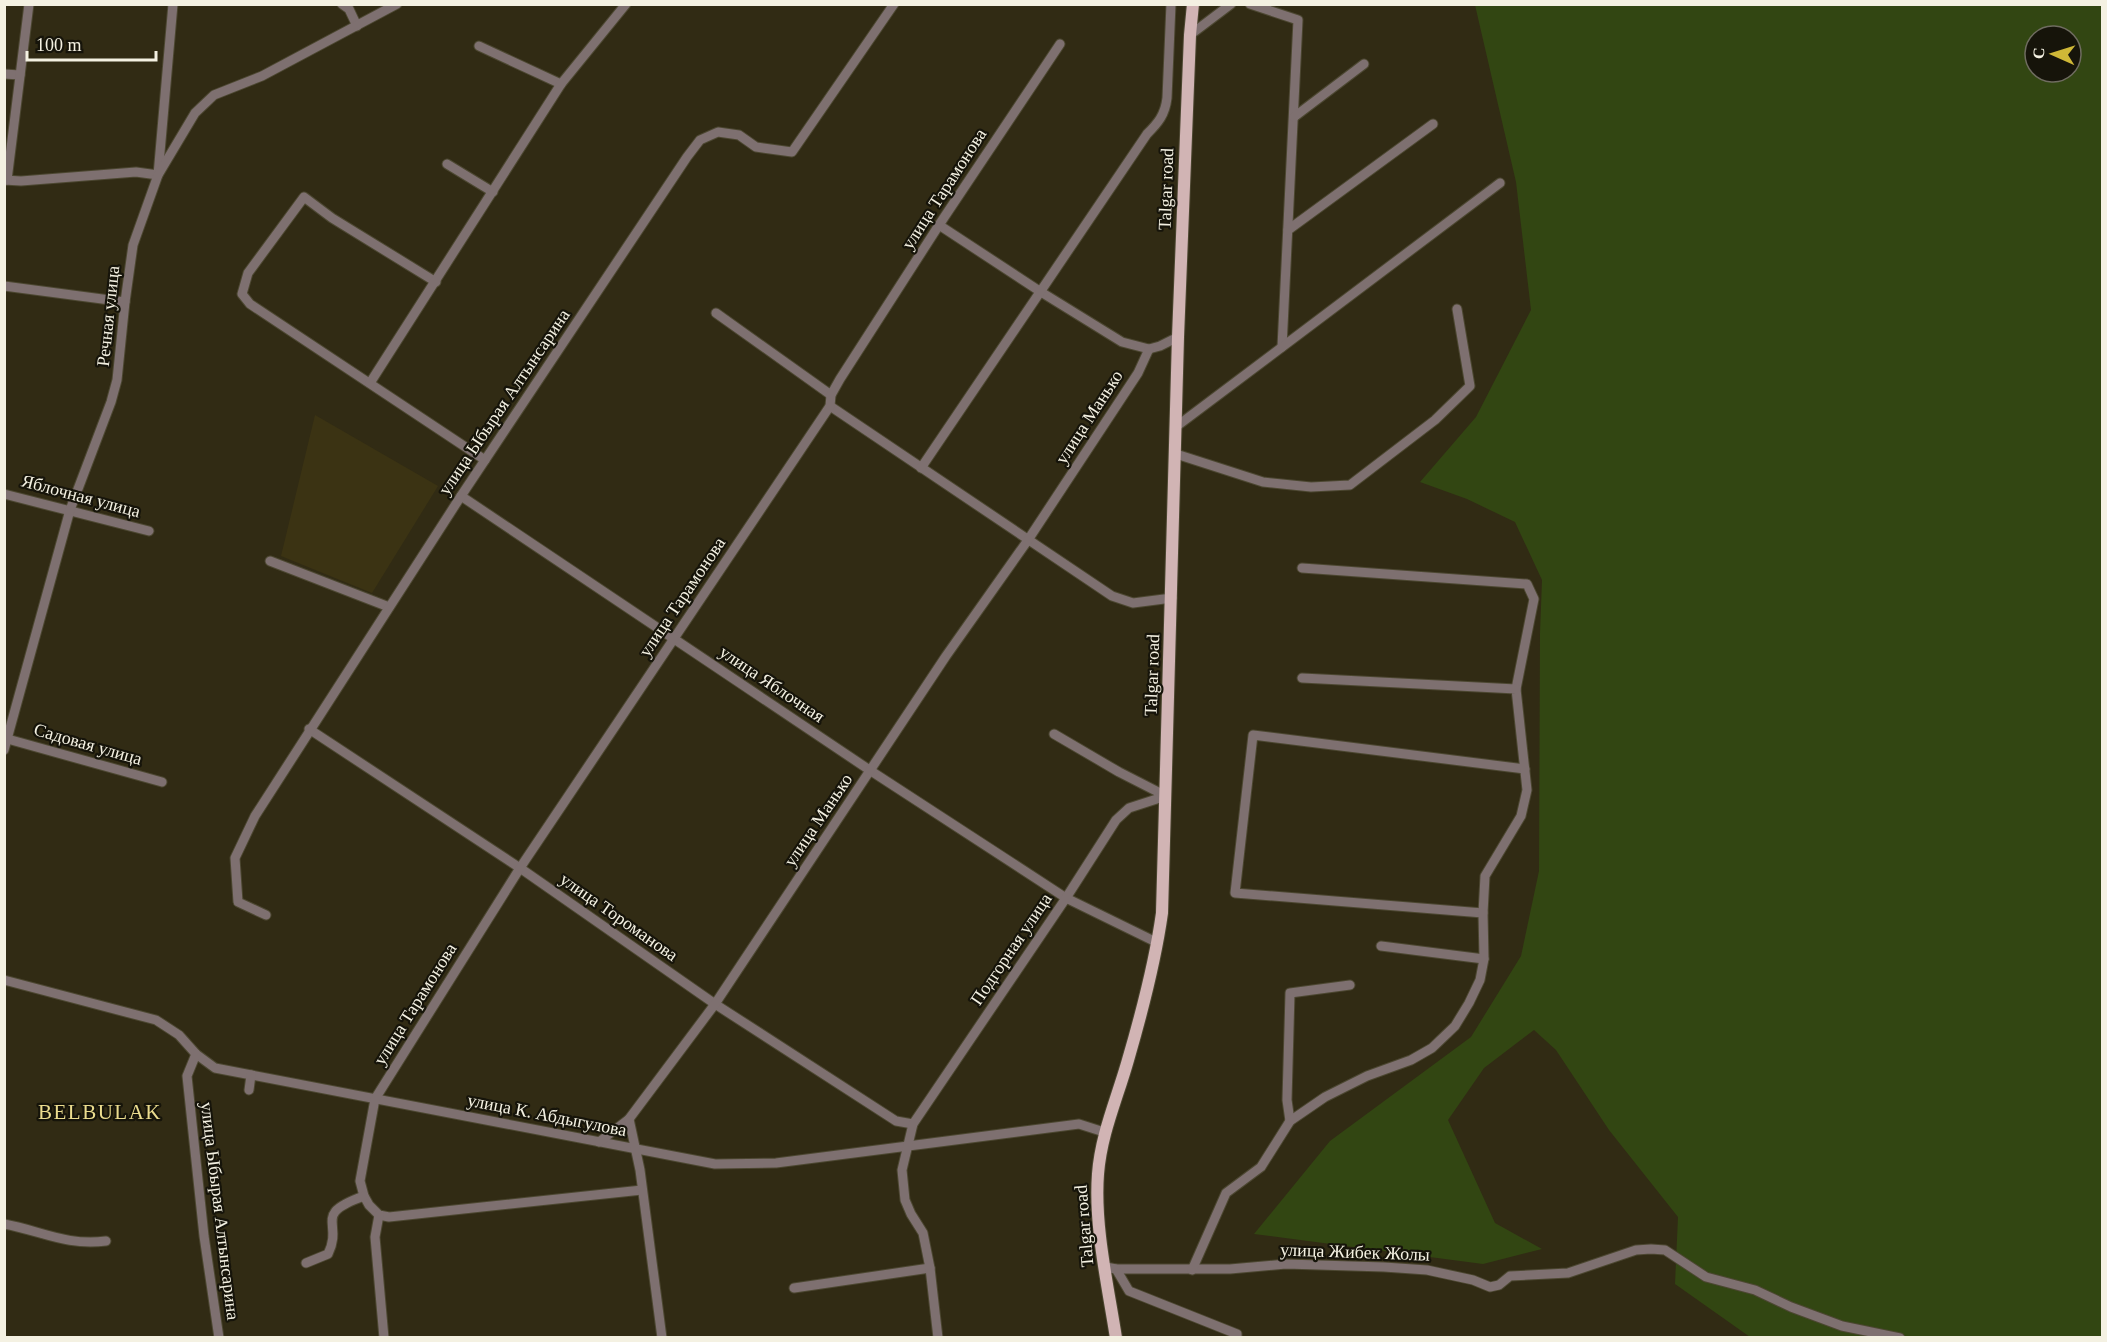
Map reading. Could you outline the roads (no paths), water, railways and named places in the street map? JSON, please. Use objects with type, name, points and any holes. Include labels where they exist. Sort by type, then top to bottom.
[{"type":"main road","name":"Talgar road","points":[[1116,1338],[1111,1268],[1099,1228],[1097,1175],[1104,1132],[1128,1062],[1158,943],[1162,913],[1178,337],[1193,4]]},
{"type":"street","points":[[29,4],[6,180],[21,181],[136,172],[158,175],[173,4]]},
{"type":"street","points":[[342,4],[349,9],[357,26]]},
{"type":"street","name":"Речная улица","points":[[4,750],[70,510],[111,402],[117,380],[124,302],[133,244],[158,175],[195,113],[214,95],[262,76],[397,4]]},
{"type":"street","points":[[369,383],[436,282],[561,84],[626,4]]},
{"type":"street","name":"улица Ыбырая Алтынсарина","points":[[266,915],[238,902],[235,858],[255,816],[461,496],[700,140],[718,132],[739,135],[756,147],[792,152],[894,4]]},
{"type":"street","points":[[921,468],[1146,134],[1160,121],[1166,110],[1171,4]]},
{"type":"street","points":[[1190,35],[1231,4]]},
{"type":"street","points":[[1250,4],[1298,20],[1282,347]]},
{"type":"street","name":"улица Тарамонова","points":[[364,1196],[360,1181],[375,1099],[519,868],[830,406],[831,395],[939,225],[1060,44]]},
{"type":"street","points":[[478,46],[561,84]]},
{"type":"street","points":[[1294,117],[1364,64]]},
{"type":"street","points":[[4,74],[20,75]]},
{"type":"street","points":[[1288,230],[1433,124]]},
{"type":"street","points":[[447,164],[493,192]]},
{"type":"street","points":[[1176,426],[1500,183]]},
{"type":"street","points":[[436,282],[332,218],[304,197],[248,273],[242,294],[250,304],[485,460]]},
{"type":"street","points":[[939,225],[1122,342],[1149,349],[1161,346],[1178,337]]},
{"type":"street","points":[[4,286],[124,302]]},
{"type":"street","points":[[1176,454],[1263,482],[1311,487],[1350,485],[1436,420],[1470,386],[1457,309]]},
{"type":"street","points":[[716,313],[831,395]]},
{"type":"street","name":"улица Манько","points":[[599,1142],[628,1119],[715,1004],[946,656],[1028,540],[1138,373],[1149,349]]},
{"type":"street","points":[[830,406],[1112,596],[1123,601],[1144,603],[1172,598]]},
{"type":"street","name":"Яблочная улица","points":[[4,494],[149,531]]},
{"type":"street","name":"улица Яблочная","points":[[461,496],[871,771],[1066,898],[1158,943]]},
{"type":"street","points":[[270,561],[389,607]]},
{"type":"street","points":[[1192,1270],[1226,1193],[1261,1167],[1290,1121],[1324,1097],[1366,1076],[1411,1060],[1432,1048],[1455,1026],[1480,980],[1484,959],[1482,913],[1485,876],[1521,816],[1527,790],[1516,689],[1534,599],[1527,584],[1302,568]]},
{"type":"street","points":[[1302,678],[1516,689]]},
{"type":"street","name":"улица Тороманова","points":[[309,729],[519,868],[715,1004],[896,1121],[913,1124]]},
{"type":"street","points":[[1054,734],[1166,796]]},
{"type":"street","points":[[1482,913],[1235,893],[1253,735],[1525,768]]},
{"type":"street","name":"Садовая улица","points":[[6,738],[162,782]]},
{"type":"street","name":"Подгорная улица","points":[[938,1338],[930,1268],[923,1233],[905,1200],[902,1170],[913,1124],[1116,820],[1129,808],[1166,796]]},
{"type":"street","points":[[1381,946],[1484,959]]},
{"type":"street","name":"улица К. Абдыгулова","points":[[4,980],[156,1020],[179,1035],[196,1054],[215,1068],[716,1164],[776,1163],[1079,1124],[1104,1132]]},
{"type":"street","points":[[1290,1121],[1287,1100],[1290,993],[1350,985]]},
{"type":"street","name":"улица Ыбырая Алтынсарина","points":[[196,1054],[187,1076],[203,1226],[219,1338]]},
{"type":"street","points":[[249,1090],[251,1075]]},
{"type":"street","points":[[628,1119],[636,1149],[663,1338]]},
{"type":"street","points":[[306,1263],[328,1254],[332,1241],[331,1221],[334,1212],[364,1196],[379,1215],[407,1216],[642,1190]]},
{"type":"street","points":[[379,1215],[375,1237],[384,1338]]},
{"type":"street","points":[[4,1224],[68,1241],[88,1243],[106,1241]]},
{"type":"street","name":"улица Жибек Жолы","points":[[1111,1268],[1192,1270],[1286,1264],[1384,1267],[1427,1270],[1473,1280],[1490,1287],[1499,1285],[1510,1276],[1568,1273],[1636,1250],[1665,1250],[1706,1277],[1755,1290],[1831,1323],[1900,1338]]},
{"type":"street","points":[[794,1288],[930,1268]]},
{"type":"street","points":[[1111,1268],[1129,1291],[1237,1334],[1237,1338]]},
{"type":"district","name":"BELBULAK","points":[[100,1112]]}]
